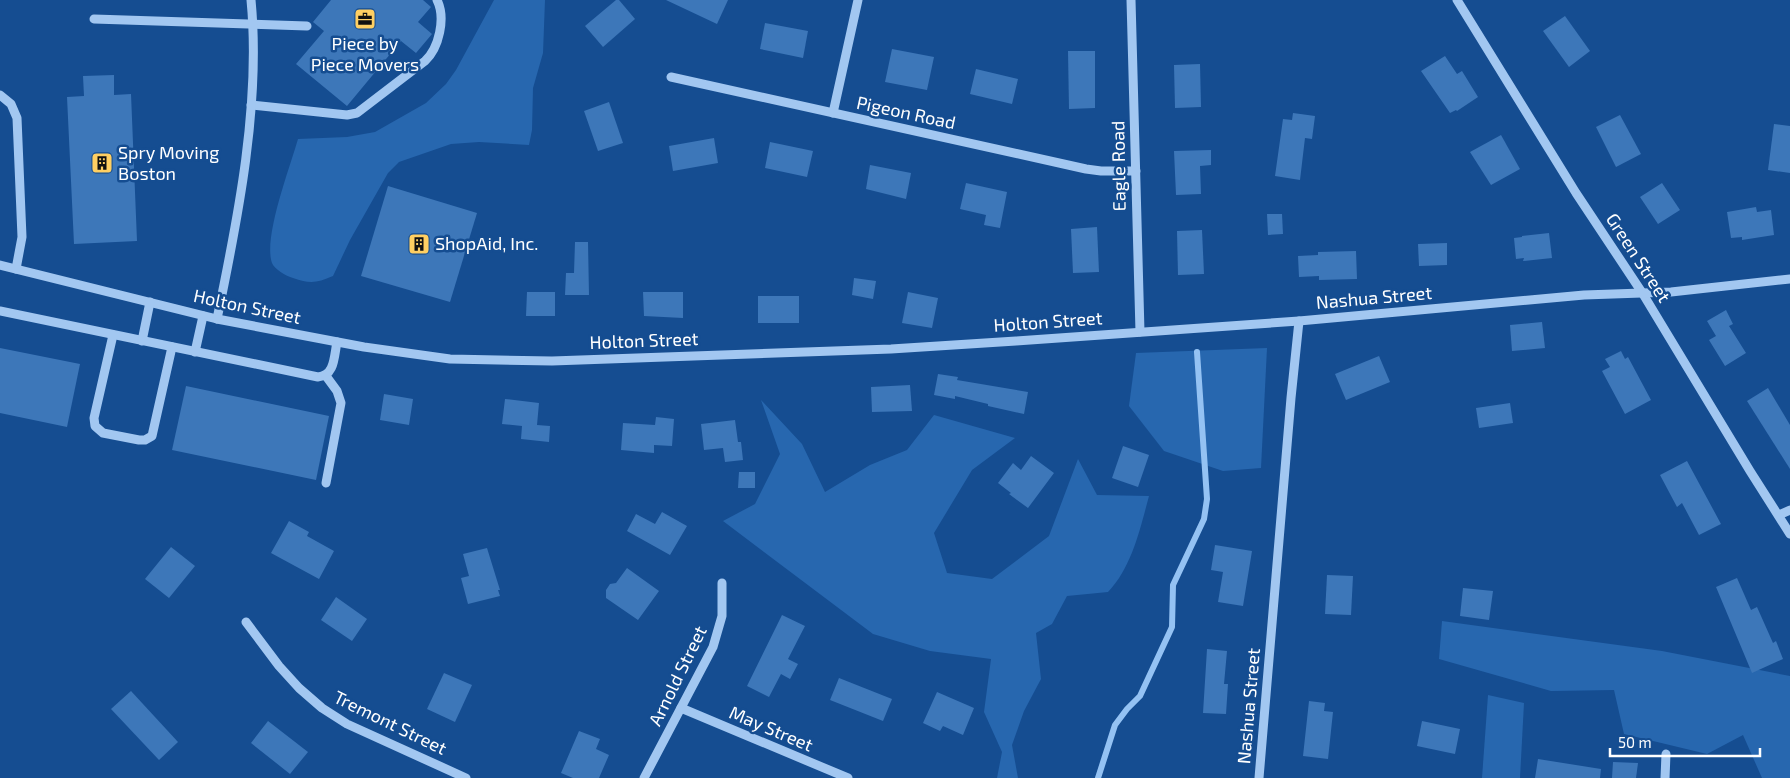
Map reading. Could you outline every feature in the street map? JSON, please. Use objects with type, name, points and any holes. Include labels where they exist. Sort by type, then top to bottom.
[{"type":"street","points":[[217,319],[232,249],[251,105],[253,24],[251,0]]},
{"type":"street","points":[[251,105],[347,115],[357,113],[432,54],[437,45],[439,35],[441,9],[437,0]]},
{"type":"street","points":[[833,113],[858,0]]},
{"type":"street","name":"Eagle Road","points":[[1131,0],[1140,332]]},
{"type":"street","name":"Green Street","points":[[1457,0],[1576,193],[1643,294],[1790,534]]},
{"type":"street","points":[[94,19],[307,26]]},
{"type":"street","name":"Pigeon Road","points":[[671,77],[1086,169],[1136,171]]},
{"type":"street","points":[[0,95],[12,104],[17,118],[22,237],[16,269]]},
{"type":"street","name":"Holton Street","points":[[0,265],[217,319],[337,342],[435,357],[552,361],[891,349],[1299,321]]},
{"type":"street","name":"Nashua Street","points":[[1259,778],[1290,398],[1299,321],[1571,296],[1643,294],[1790,279]]},
{"type":"street","points":[[142,341],[150,302]]},
{"type":"street","points":[[0,311],[318,377],[326,376],[332,367],[337,342]]},
{"type":"street","points":[[195,352],[203,316]]},
{"type":"street","points":[[113,335],[93,421],[98,430],[112,435],[142,441],[152,436],[172,347]]},
{"type":"street","points":[[326,376],[337,391],[340,403],[326,483]]},
{"type":"street","points":[[1779,515],[1790,510]]},
{"type":"street","name":"Arnold Street","points":[[644,778],[713,647],[719,631],[723,605],[722,583]]},
{"type":"street","name":"Tremont Street","points":[[246,622],[298,688],[322,708],[347,724],[466,778]]},
{"type":"street","name":"May Street","points":[[681,708],[848,778]]},
{"type":"street","points":[[1665,778],[1666,754]]},
{"type":"shaded area","points":[[494,0],[545,0],[543,53],[533,88],[532,130],[529,145],[479,142],[451,144],[399,162],[388,173],[350,240],[333,276],[309,282],[290,277],[278,270],[272,263],[270,252],[271,237],[274,220],[298,139],[347,137],[375,132],[426,103],[446,84],[456,70]]},
{"type":"shaded area","points":[[1267,348],[1261,468],[1223,471],[1164,451],[1129,406],[1136,353]]},
{"type":"shaded area","points":[[761,400],[802,444],[825,492],[870,465],[907,450],[934,415],[1015,438],[972,470],[934,533],[947,573],[992,579],[1049,536],[1078,459],[1097,495],[1149,496],[1129,559],[1108,592],[1067,596],[1052,624],[1036,633],[1041,679],[1024,711],[1012,745],[1018,778],[997,778],[1002,752],[984,712],[991,659],[930,651],[873,634],[723,521],[755,504],[780,454]]},
{"type":"shaded area","points":[[1442,621],[1662,651],[1790,676],[1790,778],[1762,778],[1743,735],[1707,754],[1624,734],[1614,690],[1551,691],[1439,659]]},
{"type":"shaded area","points":[[1488,695],[1524,703],[1520,778],[1482,778]]},
{"type":"building","points":[[331,0],[423,0],[431,7],[418,22],[432,34],[416,53],[401,41],[347,106],[296,64],[324,31],[313,22]]},
{"type":"building","points":[[616,0],[619,0],[635,19],[603,47],[585,26]]},
{"type":"building","points":[[666,0],[728,0],[717,24]]},
{"type":"building","points":[[1565,16],[1590,51],[1569,67],[1543,31]]},
{"type":"building","points":[[765,23],[808,31],[803,58],[760,49]]},
{"type":"building","points":[[892,49],[934,57],[927,90],[885,82]]},
{"type":"building","points":[[1068,51],[1095,51],[1095,108],[1069,109]]},
{"type":"building","points":[[1445,56],[1457,74],[1462,71],[1478,97],[1457,111],[1450,113],[1421,71]]},
{"type":"building","points":[[1200,64],[1201,107],[1175,108],[1174,65]]},
{"type":"building","points":[[976,69],[1018,79],[1012,104],[970,94]]},
{"type":"building","name":"Spry Moving Boston","points":[[114,75],[114,95],[131,94],[137,241],[74,244],[67,97],[84,96],[83,76]]},
{"type":"building","points":[[609,102],[623,143],[598,151],[584,111]]},
{"type":"building","points":[[1293,113],[1315,116],[1312,139],[1305,138],[1300,180],[1275,176],[1283,119],[1292,120]]},
{"type":"building","points":[[1620,115],[1641,154],[1616,167],[1596,127]]},
{"type":"building","points":[[1774,124],[1790,126],[1790,173],[1768,170]]},
{"type":"building","points":[[1501,135],[1520,169],[1491,185],[1470,152]]},
{"type":"building","points":[[714,138],[718,163],[673,171],[669,146]]},
{"type":"building","points":[[770,142],[813,151],[807,177],[765,168]]},
{"type":"building","points":[[1211,150],[1211,165],[1200,166],[1201,194],[1176,195],[1174,151]]},
{"type":"building","points":[[870,165],[911,173],[906,199],[866,189]]},
{"type":"building","points":[[966,183],[1007,192],[1000,228],[984,225],[986,215],[960,209]]},
{"type":"building","points":[[1662,183],[1680,210],[1658,224],[1640,197]]},
{"type":"building","name":"ShopAid, Inc.","points":[[388,186],[477,213],[450,302],[361,276]]},
{"type":"building","points":[[1756,207],[1757,212],[1771,210],[1774,235],[1742,240],[1742,237],[1731,238],[1727,212]]},
{"type":"building","points":[[1267,214],[1282,214],[1283,234],[1268,235]]},
{"type":"building","points":[[1097,227],[1099,272],[1073,273],[1071,229]]},
{"type":"building","points":[[1202,230],[1204,274],[1178,275],[1177,231]]},
{"type":"building","points":[[1549,233],[1552,258],[1523,261],[1524,258],[1516,259],[1514,238]]},
{"type":"building","points":[[575,242],[588,242],[589,295],[565,295],[566,273],[574,273]]},
{"type":"building","points":[[1447,243],[1447,265],[1419,266],[1418,244]]},
{"type":"building","points":[[1356,251],[1357,279],[1319,280],[1319,276],[1299,277],[1298,256],[1318,255],[1318,252]]},
{"type":"building","points":[[854,278],[876,281],[873,299],[852,295]]},
{"type":"building","points":[[527,292],[555,292],[555,316],[526,316]]},
{"type":"building","points":[[643,292],[683,292],[683,318],[644,316]]},
{"type":"building","points":[[908,292],[938,298],[932,328],[902,323]]},
{"type":"building","points":[[758,296],[799,296],[799,323],[758,323]]},
{"type":"building","points":[[1726,310],[1733,324],[1729,326],[1746,353],[1725,366],[1709,340],[1716,336],[1707,321]]},
{"type":"building","points":[[1542,322],[1545,348],[1512,351],[1510,325]]},
{"type":"building","points":[[0,348],[80,364],[67,427],[0,413]]},
{"type":"building","points":[[1621,351],[1625,359],[1628,357],[1651,400],[1625,414],[1602,371],[1610,367],[1605,359]]},
{"type":"building","points":[[1379,356],[1390,382],[1346,400],[1335,374]]},
{"type":"building","points":[[938,374],[958,377],[957,380],[1028,392],[1024,414],[955,396],[955,399],[934,395]]},
{"type":"building","points":[[910,385],[912,411],[872,412],[871,387]]},
{"type":"building","points":[[186,386],[329,416],[316,480],[172,450]]},
{"type":"building","points":[[1768,388],[1790,425],[1790,469],[1747,401]]},
{"type":"building","points":[[384,394],[413,399],[409,425],[380,420]]},
{"type":"building","points":[[505,399],[539,403],[537,425],[550,426],[549,442],[521,439],[522,426],[502,424]]},
{"type":"building","points":[[1510,403],[1513,423],[1479,428],[1476,408]]},
{"type":"building","points":[[656,417],[674,419],[672,446],[654,445],[654,453],[621,450],[623,423],[655,425]]},
{"type":"building","points":[[735,420],[738,442],[741,442],[743,460],[725,462],[723,448],[704,450],[701,424]]},
{"type":"building","points":[[1123,446],[1149,455],[1138,487],[1112,478]]},
{"type":"building","points":[[1031,456],[1054,473],[1028,508],[998,483],[1013,463],[1021,470]]},
{"type":"building","points":[[1687,461],[1721,524],[1699,535],[1682,503],[1677,507],[1660,475]]},
{"type":"building","points":[[739,472],[755,472],[755,488],[738,488]]},
{"type":"building","points":[[662,512],[687,526],[670,555],[627,531],[636,514],[655,524]]},
{"type":"building","points":[[289,521],[309,532],[307,536],[334,551],[319,579],[271,553]]},
{"type":"building","points":[[1215,545],[1252,551],[1243,606],[1218,602],[1223,572],[1211,570]]},
{"type":"building","points":[[171,547],[195,566],[169,598],[145,579]]},
{"type":"building","points":[[487,548],[500,590],[498,590],[500,596],[468,604],[461,578],[469,576],[463,554]]},
{"type":"building","points":[[627,568],[659,591],[638,620],[606,598],[606,590],[610,584],[616,583]]},
{"type":"building","points":[[1327,575],[1353,576],[1351,615],[1325,614]]},
{"type":"building","points":[[1737,578],[1751,610],[1757,607],[1773,643],[1776,641],[1783,659],[1752,673],[1716,587]]},
{"type":"building","points":[[1463,588],[1493,591],[1489,620],[1460,616]]},
{"type":"building","points":[[336,597],[367,619],[352,641],[321,620]]},
{"type":"building","points":[[782,615],[805,626],[788,659],[798,664],[790,679],[781,674],[769,697],[747,686]]},
{"type":"building","points":[[1207,649],[1227,651],[1224,684],[1228,684],[1226,714],[1203,713]]},
{"type":"building","points":[[444,673],[472,685],[455,722],[427,709]]},
{"type":"building","points":[[839,678],[892,699],[883,721],[830,700]]},
{"type":"building","points":[[131,691],[178,742],[159,760],[111,709]]},
{"type":"building","points":[[937,692],[974,708],[963,735],[943,726],[940,731],[923,723]]},
{"type":"building","points":[[1309,701],[1325,703],[1324,711],[1333,712],[1328,759],[1303,756]]},
{"type":"building","points":[[268,721],[308,752],[290,774],[251,743]]},
{"type":"building","points":[[1422,721],[1460,729],[1455,754],[1417,746]]},
{"type":"building","points":[[579,731],[600,739],[596,749],[609,755],[599,778],[573,778],[561,773]]},
{"type":"building","points":[[1538,759],[1601,769],[1600,778],[1535,778]]},
{"type":"building","points":[[1613,762],[1638,763],[1636,778],[1612,778]]},
{"type":"waterway","points":[[1098,778],[1115,725],[1140,696],[1172,627],[1173,585],[1204,519],[1207,499],[1197,352]]},
{"type":"place","name":"Piece by Piece Movers","points":[[365,19]]},
{"type":"place","name":"Spry Moving Boston","points":[[102,163]]},
{"type":"place","name":"ShopAid, Inc.","points":[[419,244]]}]
